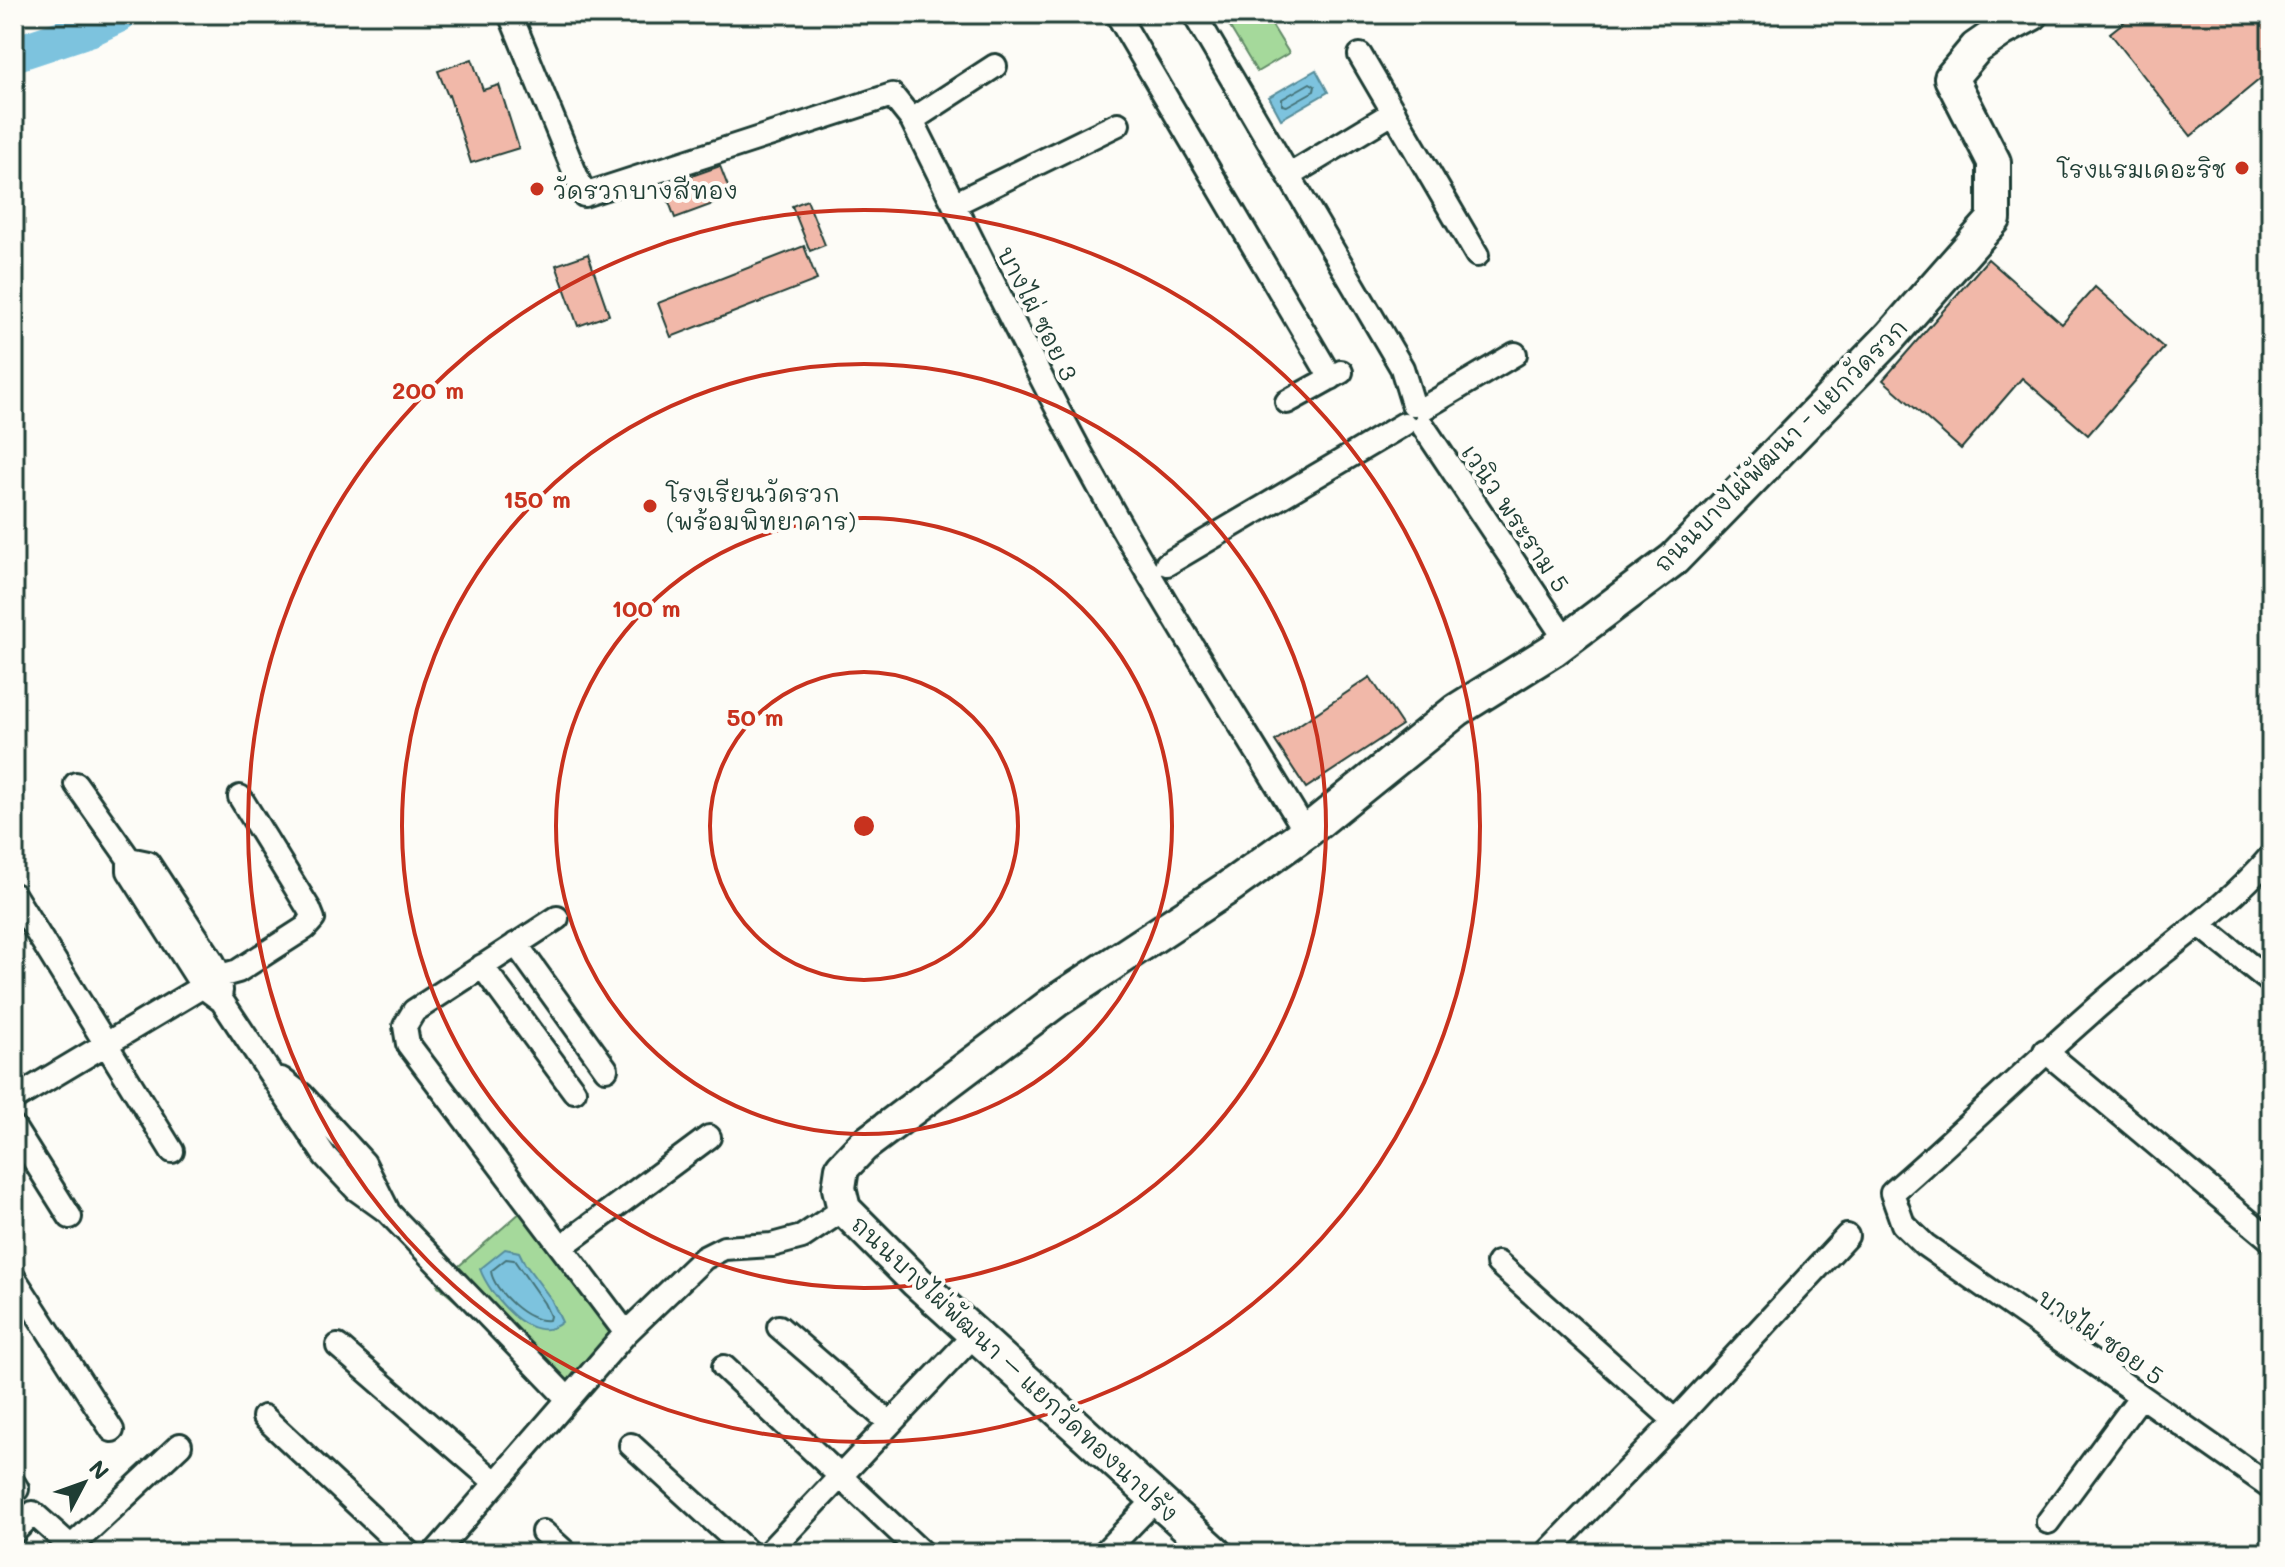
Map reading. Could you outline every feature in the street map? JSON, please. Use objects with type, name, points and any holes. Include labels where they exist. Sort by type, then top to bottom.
[{"type":"street","name":"บางไผ่ ซอย 3","points":[[510,14],[584,195],[892,95],[912,120],[1006,310],[1092,473],[1306,832]]},
{"type":"street","points":[[1117,14],[1336,375],[1287,402]]},
{"type":"street","name":"เวนิว พระราม 5","points":[[1194,14],[1402,368],[1416,415],[1566,640]]},
{"type":"street","name":"ถนนบางไผ่พัฒนา - แยกวัดรวก","points":[[1306,832],[1457,710],[1566,640],[1674,559],[1890,337],[1994,219],[1994,162],[1951,78],[1976,48],[2032,14]]},
{"type":"street","points":[[1360,55],[1477,255]]},
{"type":"street","points":[[912,120],[995,66]]},
{"type":"street","points":[[1290,175],[1394,112]]},
{"type":"street","points":[[954,204],[1118,124]]},
{"type":"street","points":[[1167,564],[1515,354]]},
{"type":"street","points":[[76,784],[129,859],[129,871],[211,982],[325,1156],[356,1189],[388,1212],[568,1399]]},
{"type":"street","points":[[14,1099],[211,982],[238,971],[305,928],[313,919],[240,797]]},
{"type":"street","name":"ถนนบางไผ่พัฒนา – แยกวัดทองนาปรัง","points":[[1216,1553],[917,1282],[844,1209],[839,1188],[842,1168],[863,1146],[1056,1001],[1229,887],[1306,832]]},
{"type":"street","points":[[2271,856],[2252,879],[2200,925],[2138,971],[2045,1051],[2271,1240]]},
{"type":"street","points":[[14,895],[172,1151]]},
{"type":"street","points":[[557,918],[414,1011],[405,1026],[408,1044],[626,1333]]},
{"type":"street","points":[[2200,925],[2271,982]]},
{"type":"street","points":[[516,944],[606,1069]]},
{"type":"street","points":[[482,966],[574,1091]]},
{"type":"street","name":"บางไผ่ ซอย 5","points":[[2045,1051],[1961,1133],[1892,1193],[1903,1224],[1925,1245],[2271,1487]]},
{"type":"street","points":[[14,1128],[70,1217]]},
{"type":"street","points":[[561,1247],[709,1137]]},
{"type":"street","points":[[435,1553],[626,1333],[704,1258],[724,1248],[772,1245],[802,1237],[844,1209]]},
{"type":"street","points":[[1550,1551],[1847,1236]]},
{"type":"street","points":[[1498,1263],[1675,1421]]},
{"type":"street","points":[[14,1278],[112,1430]]},
{"type":"street","points":[[779,1327],[890,1423]]},
{"type":"street","points":[[768,1553],[975,1334]]},
{"type":"street","points":[[338,1346],[495,1482]]},
{"type":"street","points":[[724,1367],[922,1553]]},
{"type":"street","points":[[2048,1522],[2141,1396]]},
{"type":"street","points":[[264,1417],[409,1553]]},
{"type":"street","points":[[14,1532],[33,1513],[74,1550],[180,1445]]},
{"type":"street","points":[[631,1445],[749,1553]]},
{"type":"street","points":[[1104,1553],[1156,1499]]},
{"type":"street","points":[[543,1532],[566,1553]]},
{"type":"green space","points":[[1222,14],[1265,14],[1289,53],[1257,72]]},
{"type":"green space","points":[[529,1205],[626,1333],[568,1399],[437,1285]]},
{"type":"water","points":[[1316,70],[1328,92],[1281,119],[1269,97]]},
{"type":"water","points":[[505,1249],[519,1252],[551,1299],[562,1322],[538,1329],[525,1324],[492,1292],[480,1269]]},
{"type":"building","points":[[2134,14],[2271,14],[2271,70],[2191,136],[2110,33]]},
{"type":"building","points":[[472,59],[483,90],[499,85],[519,148],[471,163],[438,71]]},
{"type":"building","points":[[720,166],[732,197],[675,218],[663,186]]},
{"type":"building","points":[[807,200],[825,245],[810,251],[792,206]]},
{"type":"building","points":[[804,246],[817,280],[671,337],[658,303]]},
{"type":"building","points":[[588,254],[609,315],[578,326],[556,265]]},
{"type":"building","points":[[1988,259],[2062,324],[2095,287],[2164,348],[2088,435],[2022,378],[1961,449],[1883,380]]},
{"type":"building","points":[[1370,677],[1402,725],[1306,788],[1275,741]]},
{"type":"waterway","points":[[14,54],[89,29],[120,14]]},
{"type":"place","name":"โรงแรมเดอะริช","points":[[2242,168]]},
{"type":"place","name":"วัดรวกบางสีทอง","points":[[537,189]]},
{"type":"place","name":"โรงเรียนวัดรวก (พร้อมพิทยาคาร)","points":[[650,506]]}]
